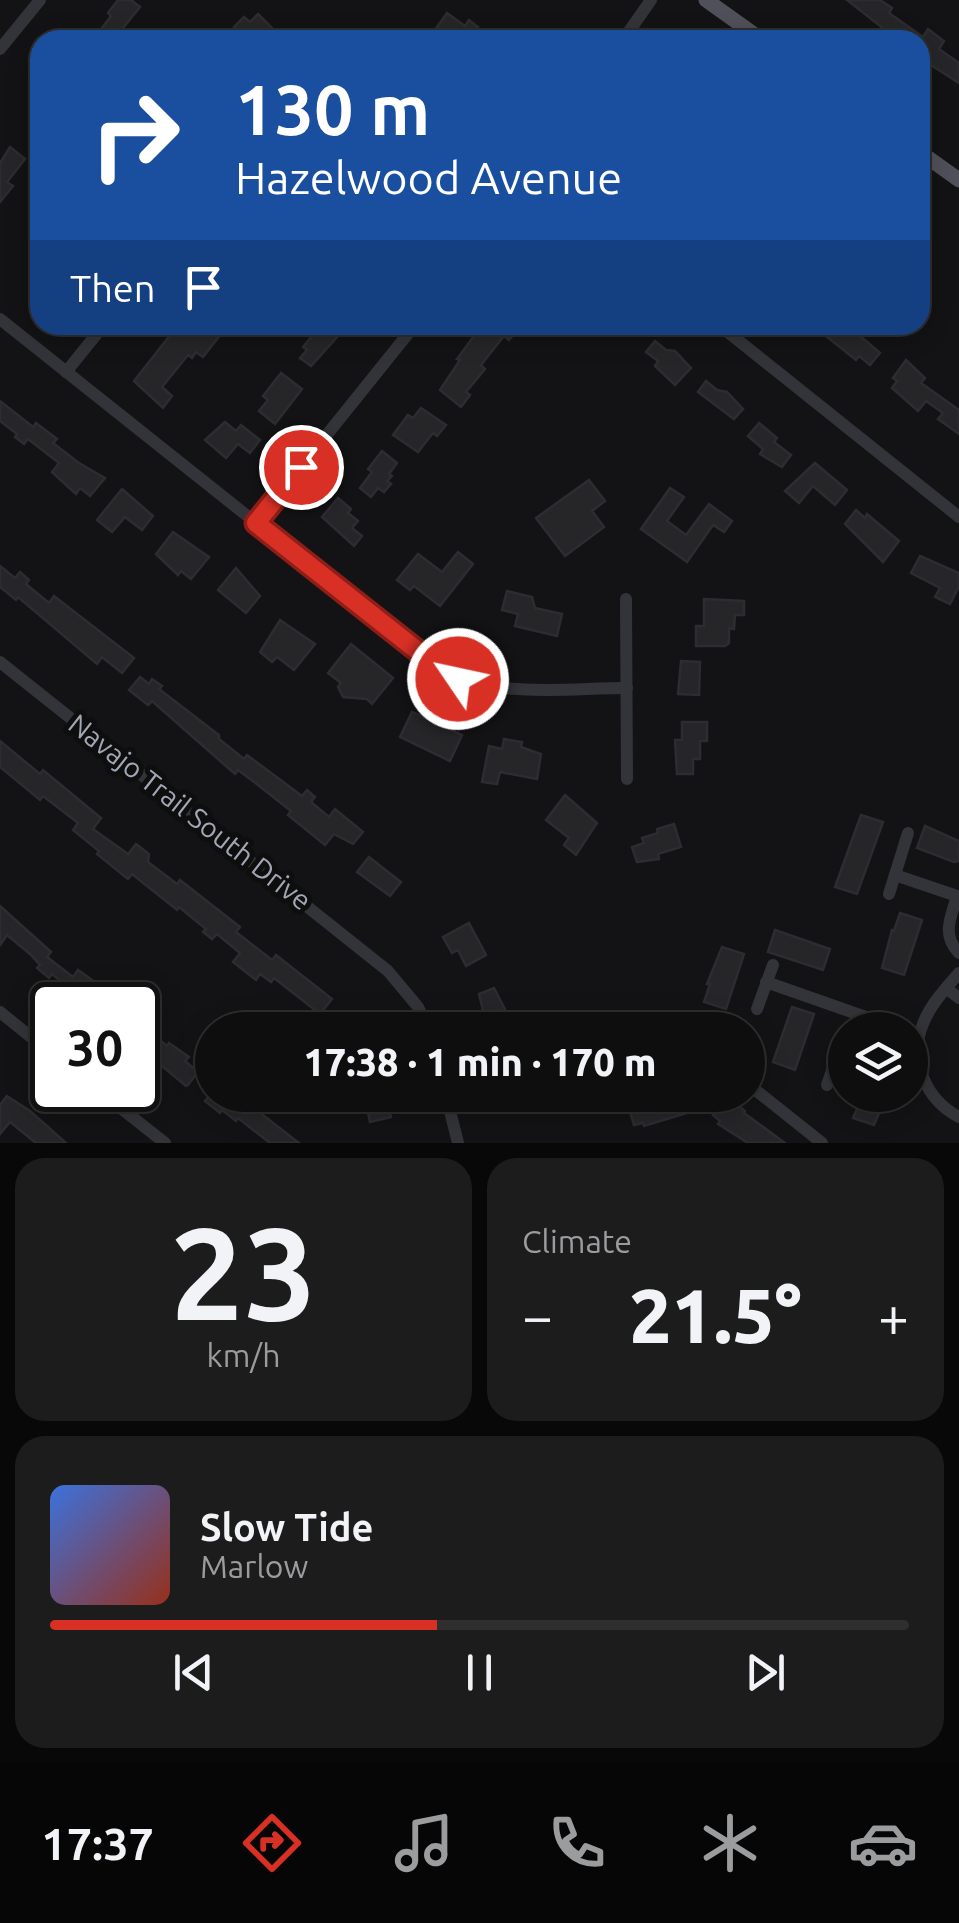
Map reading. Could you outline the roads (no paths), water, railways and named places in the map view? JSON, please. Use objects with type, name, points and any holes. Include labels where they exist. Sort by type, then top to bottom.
[{"type":"main road","points":[[706,0],[748,30]]},
{"type":"main road","points":[[930,159],[959,180]]},
{"type":"street","points":[[630,30],[651,0]]},
{"type":"street","points":[[0,49],[34,2]]},
{"type":"street","points":[[0,320],[458,679],[498,688],[627,688]]},
{"type":"street","points":[[66,372],[96,335]]},
{"type":"street","points":[[256,523],[407,335]]},
{"type":"street","points":[[732,335],[959,517]]},
{"type":"street","points":[[626,600],[627,778]]},
{"type":"street","name":"Navajo Trail South Drive","points":[[0,662],[379,963],[408,993],[418,1012]]},
{"type":"street","points":[[889,894],[908,833]]},
{"type":"street","points":[[894,874],[957,896],[948,931],[950,942],[959,953]]},
{"type":"street","points":[[757,1009],[773,965]]},
{"type":"street","points":[[928,1012],[959,972]]},
{"type":"street","points":[[766,982],[852,1012]]},
{"type":"street","points":[[946,988],[959,998]]},
{"type":"street","points":[[0,1012],[30,1036]]},
{"type":"street","points":[[928,1088],[938,1102],[959,1118]]},
{"type":"street","points":[[765,1098],[822,1143]]},
{"type":"street","points":[[126,1112],[165,1143]]},
{"type":"street","points":[[450,1112],[458,1143]]}]
